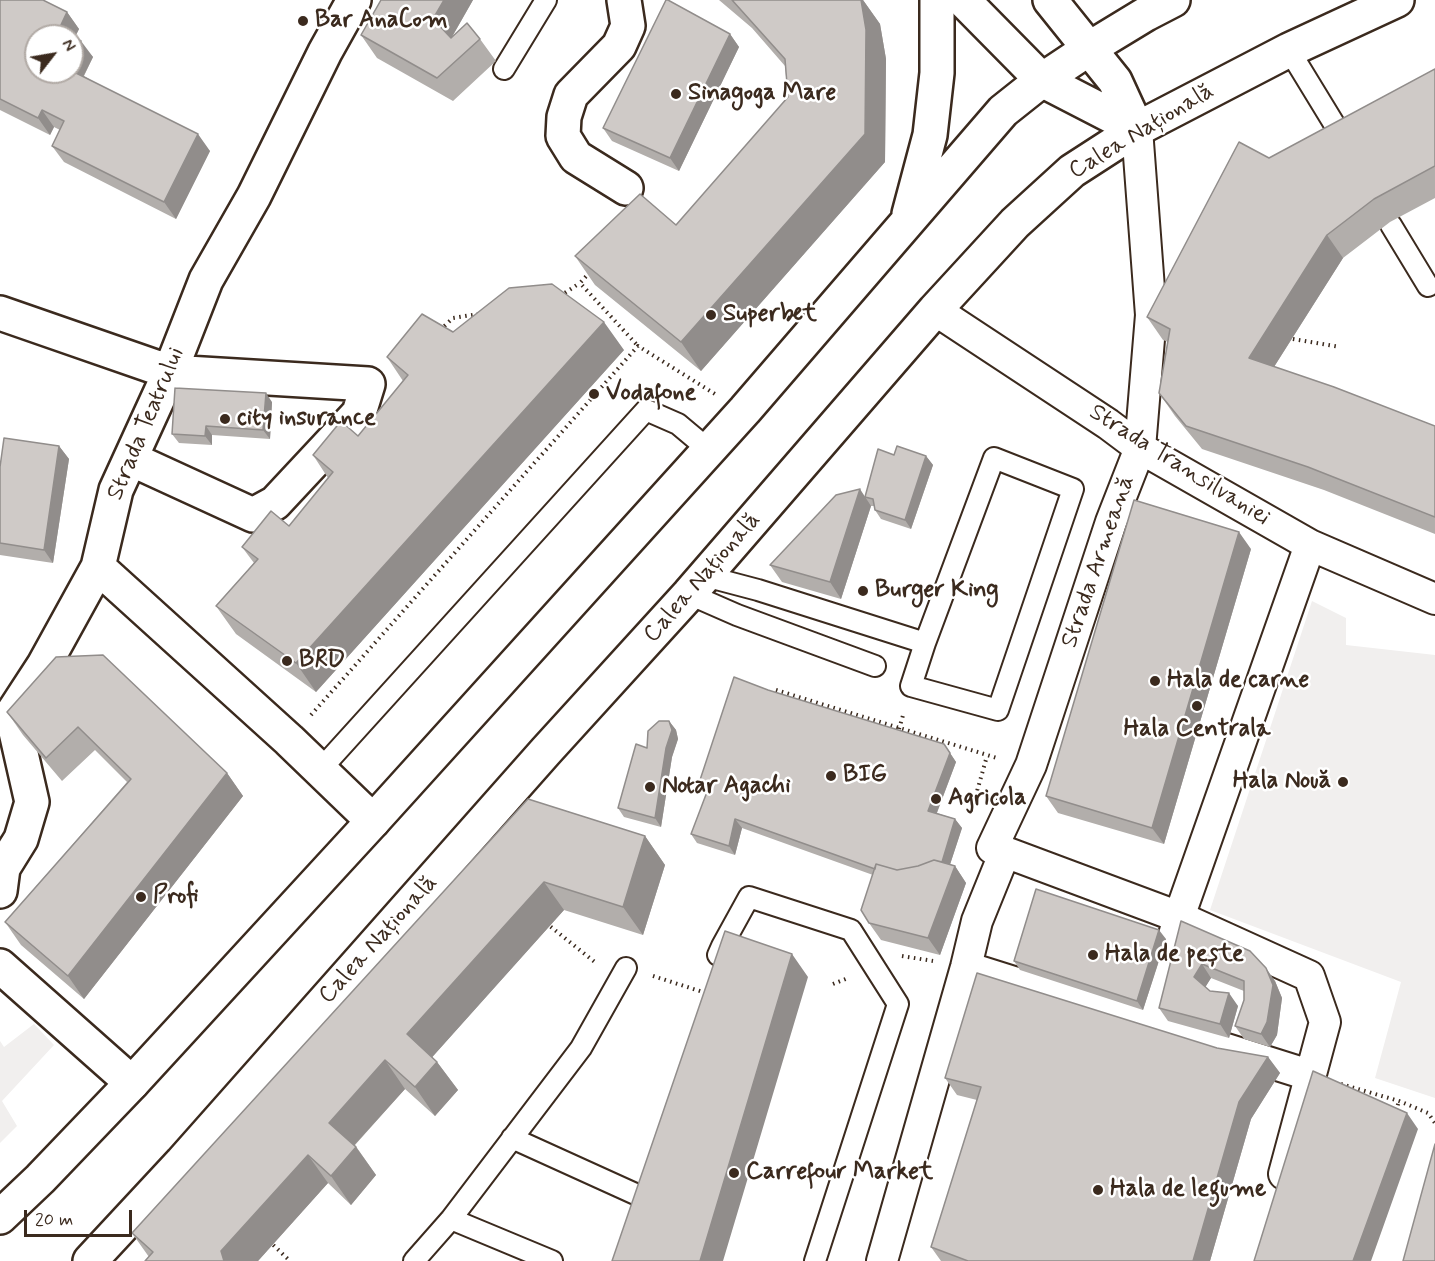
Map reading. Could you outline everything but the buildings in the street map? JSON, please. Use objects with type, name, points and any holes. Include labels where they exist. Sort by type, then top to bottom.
[{"type":"main road","name":"Strada Teatrului","points":[[1,875],[21,839],[32,802],[6,709],[44,665],[98,567],[116,490],[170,372],[207,280],[254,196],[325,52],[354,0]]},
{"type":"main road","points":[[624,0],[628,26],[619,46],[571,95],[564,117],[563,136],[576,157],[626,188]]},
{"type":"main road","points":[[906,224],[930,135],[937,73],[937,0]]},
{"type":"main road","points":[[963,0],[1042,80],[1137,129]]},
{"type":"main road","points":[[1050,0],[1115,81],[1137,129]]},
{"type":"main road","points":[[0,1217],[40,1179],[132,1083],[373,821],[745,410],[1003,111],[1042,80],[1090,48],[1173,0]]},
{"type":"main road","name":"Calea Națională","points":[[94,1259],[546,751],[697,585],[935,310],[1014,223],[1072,171],[1137,129],[1289,50],[1397,0]]},
{"type":"main road","points":[[0,314],[170,372],[368,384],[359,413],[275,503],[253,515],[130,459]]},
{"type":"main road","points":[[98,567],[289,740],[373,821]]},
{"type":"main road","points":[[0,966],[132,1083]]},
{"type":"street","name":"Strada Armeană","points":[[1005,852],[992,848],[1031,765],[1111,522],[1140,448],[1151,315],[1137,129]]},
{"type":"street","name":"Strada Transilvaniei","points":[[935,310],[1108,424],[1140,448],[1310,545],[1435,598]]},
{"type":"street","points":[[1149,1026],[1179,917],[1310,545]]},
{"type":"street","points":[[882,1261],[977,921],[1005,852],[1179,917],[1309,976],[1325,1022],[1278,1195]]},
{"type":"street","points":[[966,967],[1309,1075]]},
{"type":"lane","points":[[504,69],[546,0]]},
{"type":"lane","points":[[1289,50],[1348,145]]},
{"type":"lane","points":[[1391,225],[1428,286]]},
{"type":"lane","points":[[320,770],[646,410],[678,424],[709,450]]},
{"type":"lane","points":[[994,459],[1073,489],[998,710],[910,686],[925,643],[994,459]]},
{"type":"lane","points":[[697,585],[758,590],[925,643]]},
{"type":"lane","points":[[697,585],[737,615],[875,666]]},
{"type":"lane","points":[[706,993],[722,946],[749,897],[851,930],[898,1004],[815,1261]]},
{"type":"lane","points":[[414,1261],[451,1219],[581,1048],[626,968]]},
{"type":"lane","points":[[512,1138],[642,1197]]},
{"type":"lane","points":[[635,1218],[649,1175]]},
{"type":"lane","points":[[451,1219],[552,1261]]},
{"type":"path","points":[[554,300],[580,283],[596,266]]},
{"type":"path","points":[[580,283],[638,346],[745,410]]},
{"type":"path","points":[[436,333],[453,318],[488,313]]},
{"type":"path","points":[[1285,337],[1340,347]]},
{"type":"path","points":[[289,740],[638,346]]},
{"type":"path","points":[[776,690],[987,756],[1031,765]]},
{"type":"path","points":[[545,922],[600,965],[626,968],[706,993]]},
{"type":"path","points":[[1309,1075],[1399,1101],[1428,1113],[1435,1123]]},
{"type":"path","points":[[1396,1112],[1399,1101]]},
{"type":"path","points":[[266,1239],[290,1261]]},
{"type":"shaded area","name":"Hala Nouă","points":[[1312,601],[1346,618],[1346,645],[1435,655],[1435,1098],[1375,1078],[1401,982],[1210,910]]},
{"type":"shaded area","points":[[34,1024],[54,1045],[2,1101],[17,1126],[0,1143],[0,1041],[4,1047]]},
{"type":"place","name":"Bar AnaCom","points":[[303,21]]},
{"type":"place","name":"Sinagoga Mare","points":[[676,94]]},
{"type":"place","name":"Superbet","points":[[711,315]]},
{"type":"place","name":"Vodafone","points":[[594,394]]},
{"type":"place","name":"city insurance","points":[[225,419]]},
{"type":"place","name":"Burger King","points":[[863,591]]},
{"type":"place","name":"BRD","points":[[287,661]]},
{"type":"place","name":"Hala de carne","points":[[1155,681]]},
{"type":"place","name":"Hala Centrala","points":[[1197,706]]},
{"type":"place","name":"BIG","points":[[831,776]]},
{"type":"place","name":"Hala Nouă","points":[[1343,782]]},
{"type":"place","name":"Notar Agachi","points":[[650,787]]},
{"type":"place","name":"Agricola","points":[[936,799]]},
{"type":"place","name":"Profi","points":[[141,897]]},
{"type":"place","name":"Hala de pește","points":[[1093,955]]},
{"type":"place","name":"Carrefour Market","points":[[734,1173]]},
{"type":"place","name":"Hala de legume","points":[[1098,1190]]}]
